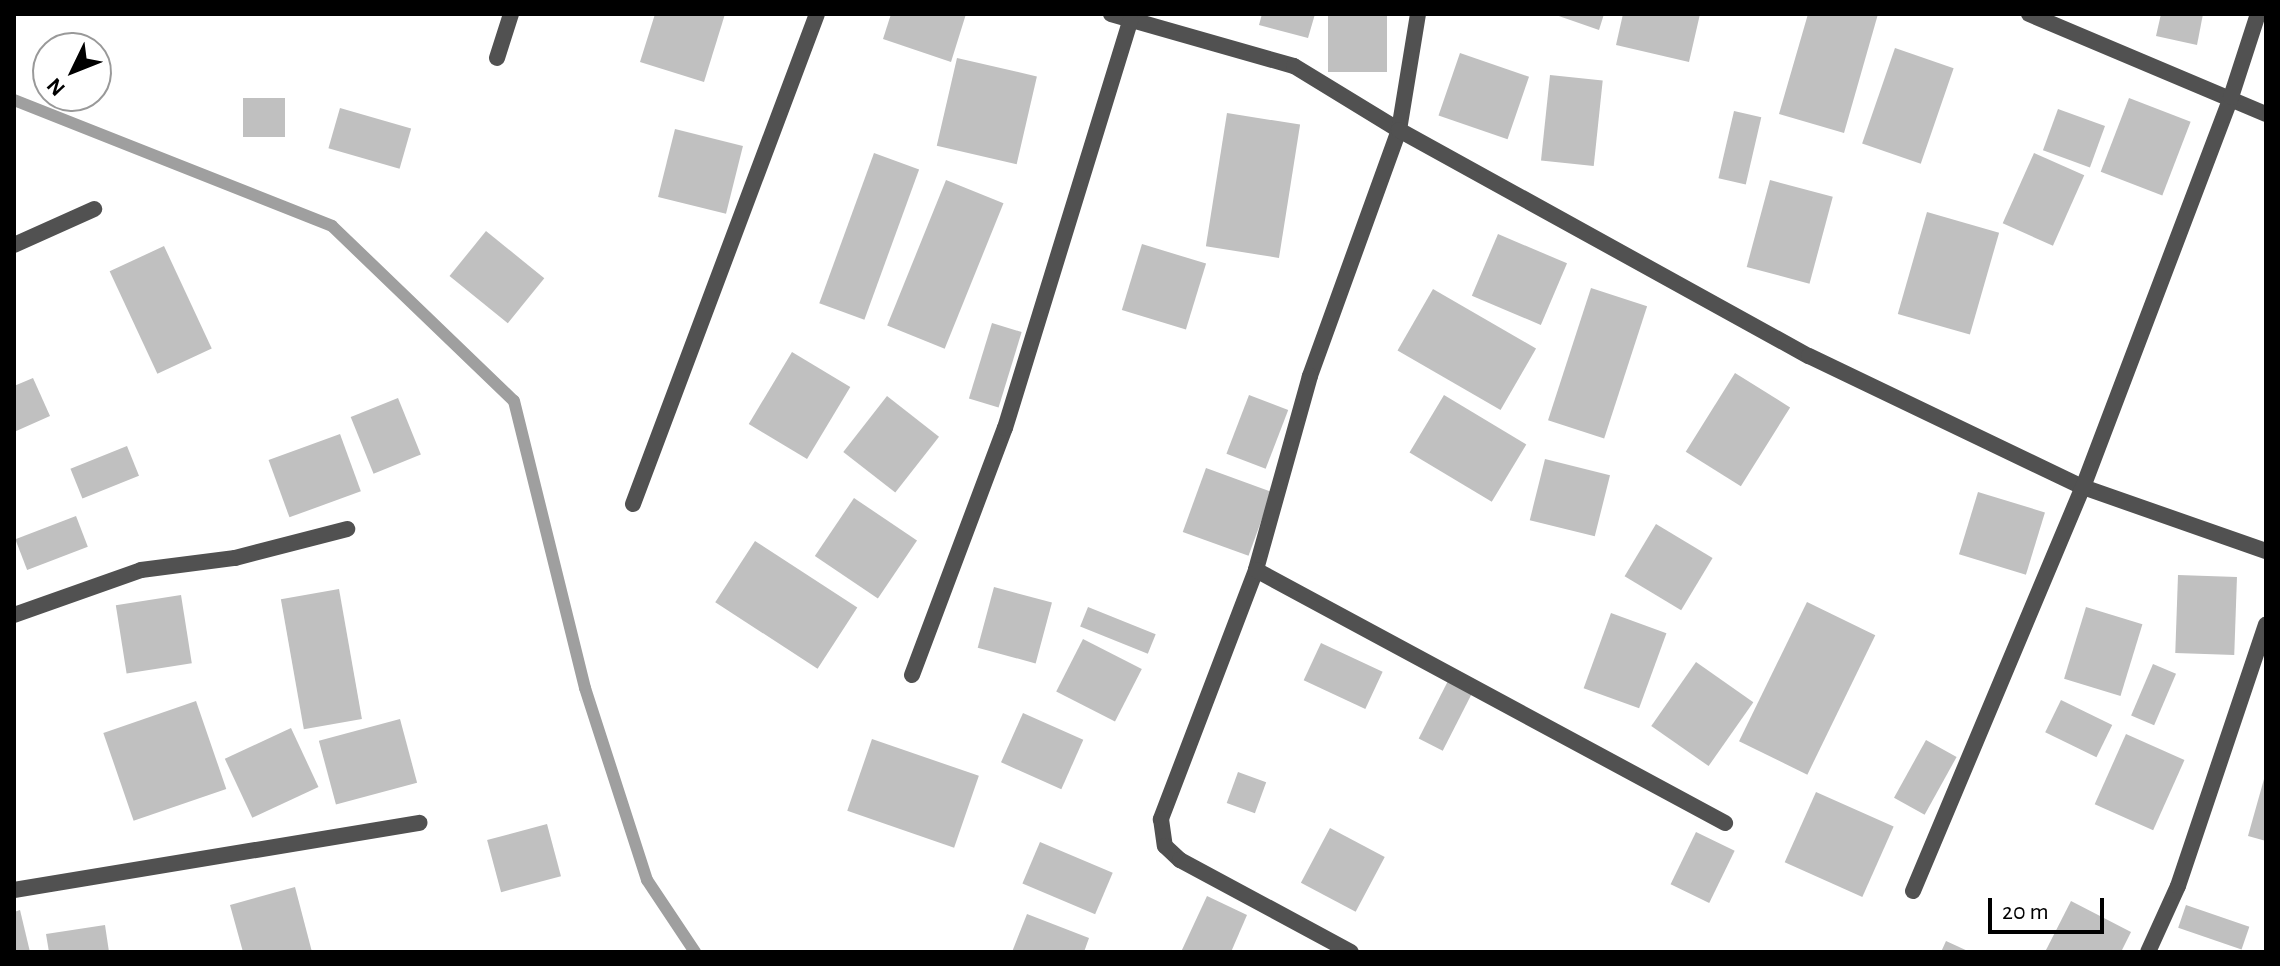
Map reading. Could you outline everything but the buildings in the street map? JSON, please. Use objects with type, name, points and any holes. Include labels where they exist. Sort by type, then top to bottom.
[{"type":"street","points":[[497,58],[511,14]]},
{"type":"street","points":[[633,504],[817,14]]},
{"type":"street","points":[[1111,14],[1294,66],[1399,130],[1809,356],[2083,487],[2266,551]]},
{"type":"street","points":[[1351,952],[1180,860],[1165,846],[1161,819],[1256,570],[1310,376],[1399,130],[1418,14]]},
{"type":"street","points":[[2029,14],[2266,114]]},
{"type":"street","points":[[1913,891],[2083,487],[2231,97],[2258,14]]},
{"type":"street","points":[[912,675],[1005,428],[1130,21]]},
{"type":"street","points":[[14,245],[94,209]]},
{"type":"street","points":[[14,615],[141,570],[235,558],[347,529]]},
{"type":"street","points":[[1256,570],[1725,823]]},
{"type":"street","points":[[2148,952],[2178,886],[2266,624]]},
{"type":"street","points":[[14,890],[419,823]]},
{"type":"waterway","points":[[14,100],[332,226],[514,401],[585,688],[647,880],[695,952]]}]
